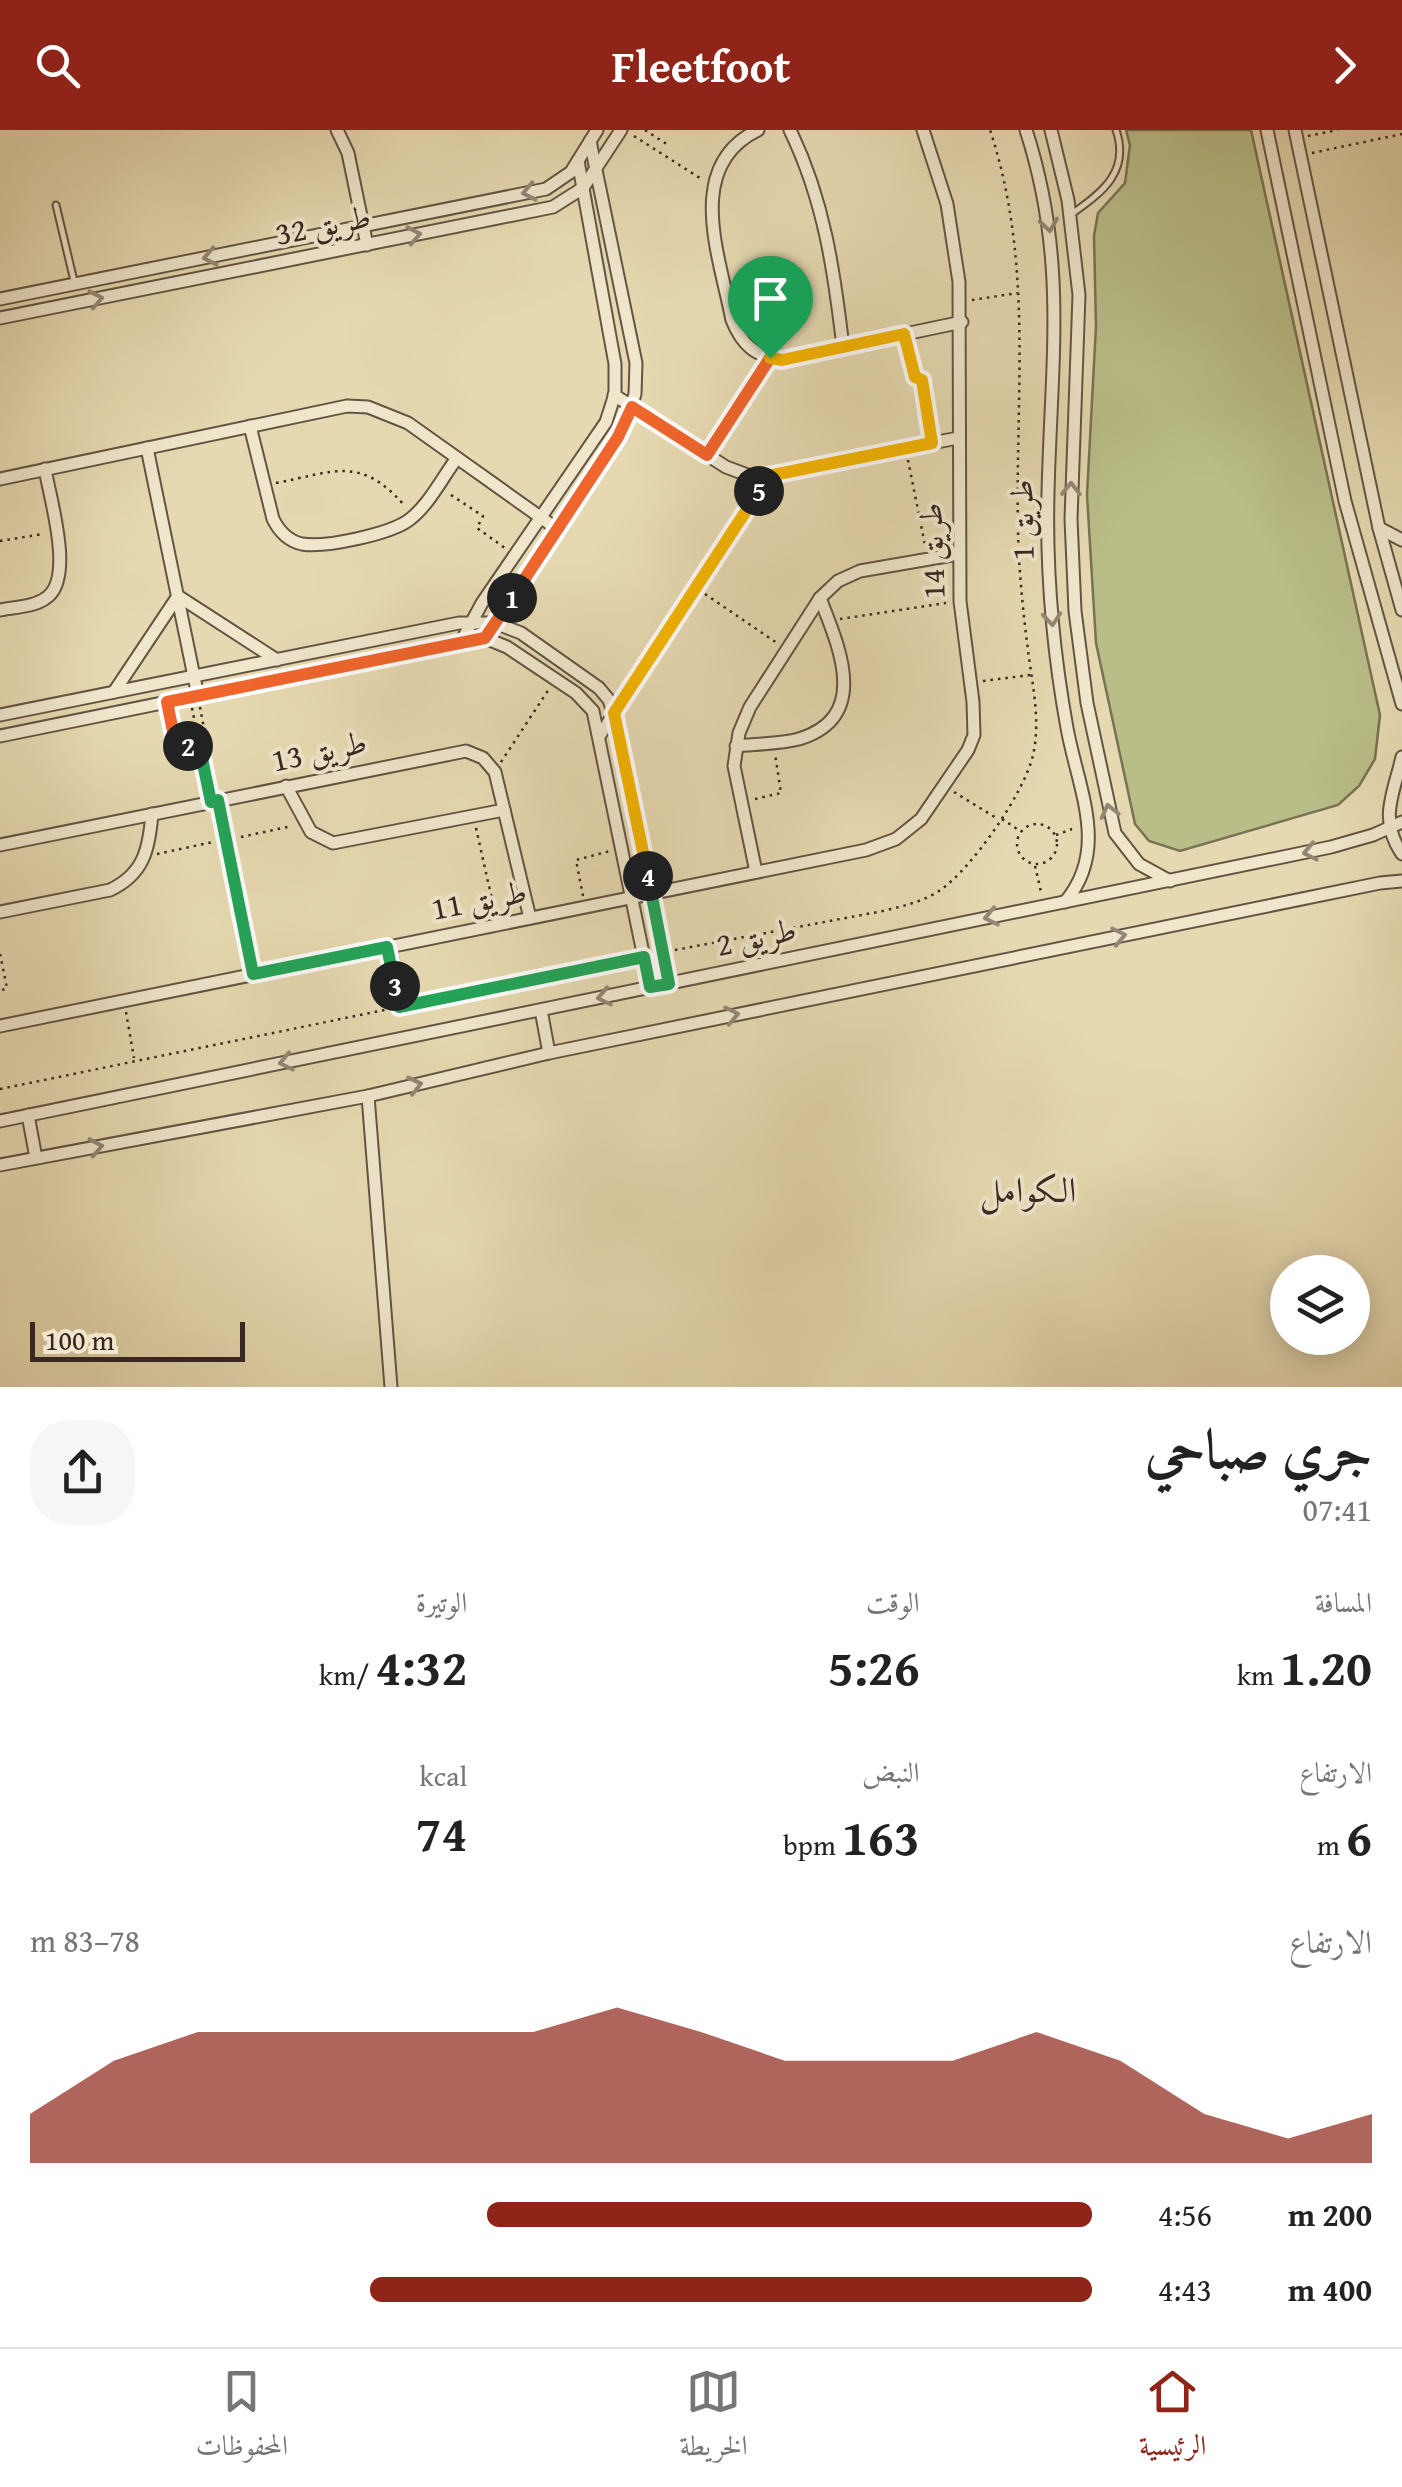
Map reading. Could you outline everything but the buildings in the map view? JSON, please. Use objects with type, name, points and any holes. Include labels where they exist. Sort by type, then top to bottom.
[{"type":"street","points":[[337,130],[348,153],[367,244]]},
{"type":"street","name":"طريق 32","points":[[0,318],[553,207],[583,188],[623,130]]},
{"type":"street","points":[[758,130],[730,150],[718,167],[711,207],[732,320],[738,336],[750,349],[782,360],[962,322]]},
{"type":"street","points":[[790,130],[820,202],[830,243],[843,347]]},
{"type":"street","name":"طريق 14","points":[[923,130],[946,204],[962,322],[958,554],[975,717],[968,750],[944,786]]},
{"type":"street","name":"طريق 1","points":[[1026,130],[1048,221],[1055,290],[1056,360],[1048,496],[1054,642],[1067,730],[1088,824],[1090,854],[1085,872],[1065,902]]},
{"type":"street","name":"طريق 1","points":[[1050,130],[1070,215],[1080,326],[1072,466],[1072,566],[1087,703],[1115,833],[1139,864],[1170,880]]},
{"type":"street","points":[[1266,130],[1362,569],[1402,704]]},
{"type":"street","points":[[1296,134],[1379,528],[1399,586],[1402,610]]},
{"type":"street","points":[[485,638],[618,437],[632,407],[636,363],[596,170],[594,136]]},
{"type":"street","name":"طريق 32","points":[[0,300],[546,189],[564,179],[594,136]]},
{"type":"street","points":[[461,642],[598,435],[614,395],[615,364],[578,161]]},
{"type":"street","points":[[614,395],[739,474],[768,476],[958,438]]},
{"type":"street","points":[[0,479],[347,406],[368,407],[408,423],[558,528]]},
{"type":"street","points":[[250,426],[273,519],[279,531],[302,544],[364,536],[403,524],[414,516],[457,458]]},
{"type":"street","points":[[1332,439],[1359,434]]},
{"type":"street","points":[[146,448],[194,676],[194,696]]},
{"type":"street","points":[[0,610],[42,601],[54,590],[60,568],[44,469]]},
{"type":"street","points":[[600,735],[768,476]]},
{"type":"street","points":[[1379,528],[1402,540]]},
{"type":"street","points":[[756,872],[734,766],[736,746],[750,707],[828,589],[848,575],[958,554]]},
{"type":"street","points":[[178,596],[278,660]]},
{"type":"street","points":[[114,692],[178,596]]},
{"type":"street","points":[[736,746],[812,734],[837,711],[844,695],[845,678],[820,598]]},
{"type":"street","points":[[0,714],[471,622],[495,623],[521,632],[600,688],[614,713],[669,984]]},
{"type":"street","points":[[0,736],[485,638],[507,647],[555,679],[586,701],[593,711],[650,987]]},
{"type":"street","name":"طريق 13","points":[[0,845],[457,751],[483,758],[494,772]]},
{"type":"street","points":[[1402,757],[1389,798],[1390,829],[1402,854]]},
{"type":"street","points":[[494,772],[530,918]]},
{"type":"street","points":[[286,786],[311,832],[333,843],[504,810]]},
{"type":"street","name":"طريق 11","points":[[0,1026],[866,850],[896,840],[921,819],[944,786]]},
{"type":"street","points":[[214,801],[253,974]]},
{"type":"street","points":[[0,912],[110,890],[124,883],[144,861],[150,844],[152,814]]},
{"type":"street","name":"طريق 2","points":[[0,1120],[1331,848],[1402,822]]},
{"type":"street","points":[[0,1166],[368,1096],[549,1053],[1380,882],[1402,881]]},
{"type":"street","points":[[541,1010],[549,1053]]},
{"type":"street","points":[[368,1096],[392,1387]]},
{"type":"street","points":[[28,1115],[36,1158]]},
{"type":"lane","points":[[1070,215],[1104,192],[1114,176],[1120,159],[1116,130]]},
{"type":"lane","points":[[56,205],[74,284]]},
{"type":"path","points":[[623,130],[712,186]]},
{"type":"path","points":[[644,130],[668,145]]},
{"type":"path","points":[[1296,134],[1338,130]]},
{"type":"path","points":[[1301,155],[1402,134]]},
{"type":"path","points":[[960,301],[1020,293]]},
{"type":"path","points":[[904,334],[915,377],[922,380],[932,443]]},
{"type":"path","points":[[707,455],[770,358]]},
{"type":"path","points":[[906,448],[928,560]]},
{"type":"path","points":[[264,485],[354,470],[386,485],[414,516]]},
{"type":"path","points":[[438,486],[483,516],[478,529],[516,555]]},
{"type":"path","points":[[0,540],[56,532]]},
{"type":"path","points":[[696,588],[787,650]]},
{"type":"path","points":[[829,621],[960,601]]},
{"type":"path","points":[[970,683],[1031,675]]},
{"type":"path","points":[[494,772],[555,679]]},
{"type":"path","points":[[194,696],[199,744],[214,801]]},
{"type":"path","points":[[194,696],[214,801]]},
{"type":"path","points":[[167,702],[176,746],[199,744]]},
{"type":"path","points":[[740,803],[782,792],[773,742]]},
{"type":"path","points":[[944,786],[1021,832]]},
{"type":"path","points":[[473,816],[497,925]]},
{"type":"path","points":[[1039,824],[1055,836],[1051,858],[1035,864],[1018,852],[1021,832],[1039,824]]},
{"type":"path","points":[[1055,836],[1088,824]]},
{"type":"path","points":[[586,907],[576,860],[622,848]]},
{"type":"path","points":[[1035,864],[1044,906]]},
{"type":"path","points":[[391,946],[408,1006]]},
{"type":"path","points":[[391,946],[399,1007]]},
{"type":"path","points":[[0,954],[7,987],[0,992]]},
{"type":"path","points":[[0,1089],[644,957]]},
{"type":"path","points":[[128,1023],[135,1061]]},
{"type":"green space","points":[[1126,130],[1251,130],[1380,715],[1375,759],[1359,786],[1338,805],[1180,851],[1149,841],[1135,824],[1096,643],[1087,495],[1096,326],[1094,236],[1098,213],[1125,183],[1130,145]]},
{"type":"district","name":"الكوامل","points":[[1028,1190]]},
{"type":"route","points":[[904,334],[915,377],[922,380],[932,443],[768,476],[614,713],[669,984],[650,987],[644,957],[399,1007],[387,947],[253,974],[218,800],[211,802],[199,744],[176,746],[167,702],[485,638],[618,437],[632,407],[707,455],[770,358],[782,360],[904,334]]}]
